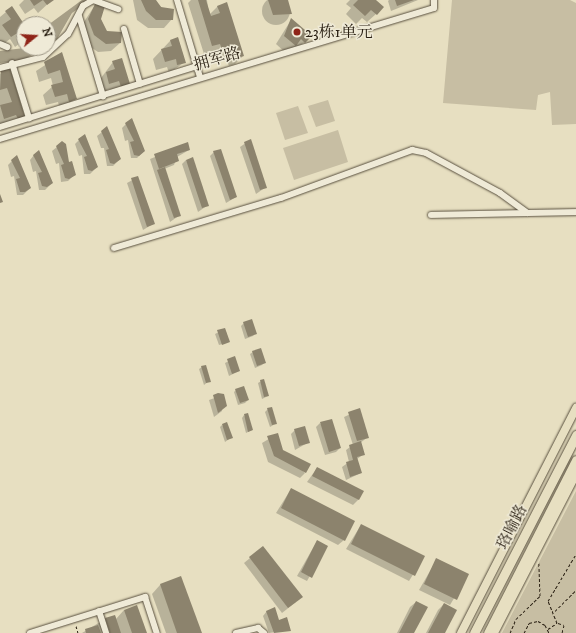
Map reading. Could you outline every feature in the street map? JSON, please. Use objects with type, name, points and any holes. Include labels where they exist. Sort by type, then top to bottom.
[{"type":"highway","name":"珞喻路","points":[[474,633],[576,435]]},
{"type":"highway","name":"珞喻路","points":[[488,633],[576,460]]},
{"type":"main road","points":[[461,633],[576,408]]},
{"type":"main road","points":[[494,633],[576,474]]},
{"type":"street","points":[[0,68],[12,63],[28,63],[43,57],[62,42],[83,6],[93,0],[118,9]]},
{"type":"street","points":[[177,0],[200,77]]},
{"type":"street","name":"拥军路","points":[[0,139],[200,77],[434,8],[434,0]]},
{"type":"street","points":[[78,16],[103,96]]},
{"type":"street","points":[[124,29],[140,84]]},
{"type":"street","points":[[0,44],[7,47]]},
{"type":"street","points":[[12,63],[29,118]]},
{"type":"street","points":[[0,127],[197,66]]},
{"type":"street","points":[[114,248],[281,198],[412,150],[426,153],[500,193],[528,213]]},
{"type":"street","points":[[431,215],[576,212]]},
{"type":"street","points":[[30,633],[145,597],[158,633]]},
{"type":"street","points":[[100,611],[106,633]]},
{"type":"street","points":[[236,633],[258,628],[264,633]]},
{"type":"path","points":[[510,633],[516,619],[540,596],[540,568],[535,552]]},
{"type":"path","points":[[557,623],[554,611],[548,601],[576,554]]},
{"type":"path","points":[[554,611],[576,590]]},
{"type":"path","points":[[74,619],[78,633]]},
{"type":"path","points":[[524,633],[533,621],[542,622],[548,629],[548,633]]},
{"type":"path","points":[[548,629],[557,623],[564,625],[562,633]]},
{"type":"shaded area","points":[[82,0],[90,0],[72,13],[56,40],[56,19]]},
{"type":"shaded area","points":[[452,0],[570,0],[576,3],[576,124],[552,125],[550,92],[538,95],[536,110],[443,103]]},
{"type":"shaded area","points":[[16,49],[16,56],[30,56],[23,60],[0,63],[0,51]]},
{"type":"shaded area","points":[[328,100],[335,121],[316,127],[308,106]]},
{"type":"shaded area","points":[[298,106],[308,133],[285,140],[276,113]]},
{"type":"shaded area","points":[[338,130],[348,162],[294,180],[283,148]]},
{"type":"shaded area","points":[[576,491],[576,633],[502,633]]},
{"type":"building","points":[[30,0],[43,0],[34,6]]},
{"type":"building","points":[[43,0],[54,0],[47,5]]},
{"type":"building","points":[[141,0],[156,0],[161,7],[174,9],[173,20],[156,20],[146,11]]},
{"type":"building","points":[[198,0],[206,0],[211,16],[220,13],[217,6],[227,2],[244,56],[237,58],[235,51],[224,54],[220,44],[212,46]]},
{"type":"building","points":[[268,0],[288,0],[292,14],[273,15]]},
{"type":"building","points":[[358,0],[376,0],[384,7],[377,15],[371,10],[365,16],[353,5]]},
{"type":"building","points":[[395,0],[414,0],[397,6]]},
{"type":"building","points":[[95,4],[105,6],[101,19],[107,31],[122,32],[121,43],[106,44],[94,35],[88,19]]},
{"type":"building","points":[[12,6],[19,16],[16,16],[16,34],[11,37],[2,25],[11,19],[5,11]]},
{"type":"building","name":"23栋1单元","points":[[291,18],[312,36],[305,43],[301,39],[296,46],[284,36]]},
{"type":"building","points":[[178,37],[186,63],[177,65],[176,59],[165,62],[161,49],[172,46],[170,40]]},
{"type":"building","points":[[62,52],[77,99],[69,102],[67,94],[55,97],[51,85],[63,82],[60,70],[48,74],[44,62]]},
{"type":"building","points":[[122,58],[130,84],[121,87],[119,81],[109,84],[106,72],[115,69],[112,61]]},
{"type":"building","points":[[10,68],[25,117],[18,119],[16,115],[4,119],[0,105],[12,102],[7,88],[0,90],[1,71]]},
{"type":"building","points":[[132,118],[145,151],[139,156],[134,155],[130,142],[134,141],[125,123]]},
{"type":"building","points":[[107,126],[121,159],[114,164],[110,163],[106,150],[109,149],[101,131]]},
{"type":"building","points":[[85,134],[98,167],[92,171],[88,170],[84,157],[87,156],[78,139]]},
{"type":"building","points":[[251,139],[267,188],[260,190],[244,142]]},
{"type":"building","points":[[62,141],[66,144],[69,162],[72,161],[76,175],[69,179],[65,178],[61,165],[64,164],[56,146]]},
{"type":"building","points":[[188,142],[190,150],[177,154],[179,161],[159,169],[154,154]]},
{"type":"building","points":[[221,149],[237,197],[230,200],[213,151]]},
{"type":"building","points":[[39,150],[53,183],[47,187],[42,186],[38,173],[42,172],[33,155]]},
{"type":"building","points":[[17,155],[31,188],[25,192],[20,192],[16,179],[20,178],[11,160]]},
{"type":"building","points":[[193,157],[209,206],[202,208],[186,160]]},
{"type":"building","points":[[165,167],[181,216],[174,218],[157,170]]},
{"type":"building","points":[[138,176],[155,224],[147,227],[131,178]]},
{"type":"building","points":[[0,194],[3,202],[0,203]]},
{"type":"building","points":[[252,319],[257,334],[248,337],[243,322]]},
{"type":"building","points":[[225,328],[230,342],[222,345],[217,330]]},
{"type":"building","points":[[261,348],[266,363],[257,366],[252,351]]},
{"type":"building","points":[[235,356],[240,371],[232,374],[227,359]]},
{"type":"building","points":[[206,365],[211,382],[206,383],[201,366]]},
{"type":"building","points":[[264,379],[269,396],[264,397],[260,380]]},
{"type":"building","points":[[244,386],[249,400],[240,403],[235,389]]},
{"type":"building","points":[[218,393],[224,394],[227,406],[218,413],[213,395]]},
{"type":"building","points":[[272,407],[277,424],[272,425],[267,408]]},
{"type":"building","points":[[360,408],[369,438],[357,441],[348,412]]},
{"type":"building","points":[[248,413],[253,430],[248,432],[244,414]]},
{"type":"building","points":[[332,419],[341,448],[329,452],[320,422]]},
{"type":"building","points":[[227,422],[233,438],[227,440],[222,424]]},
{"type":"building","points":[[305,426],[310,443],[299,446],[294,429]]},
{"type":"building","points":[[278,433],[283,450],[311,464],[306,473],[274,456],[267,436]]},
{"type":"building","points":[[361,441],[365,455],[357,457],[362,473],[350,477],[346,462],[353,460],[349,445]]},
{"type":"building","points":[[317,467],[364,491],[359,500],[312,476]]},
{"type":"building","points":[[291,488],[355,521],[345,541],[281,508]]},
{"type":"building","points":[[361,524],[425,556],[415,576],[351,544]]},
{"type":"building","points":[[317,540],[328,546],[312,578],[301,572]]},
{"type":"building","points":[[263,546],[303,597],[288,608],[249,557]]},
{"type":"building","points":[[436,558],[469,574],[457,600],[424,584]]},
{"type":"building","points":[[181,576],[202,633],[177,633],[160,584]]},
{"type":"building","points":[[416,601],[428,607],[414,633],[399,633]]},
{"type":"building","points":[[444,603],[457,610],[445,633],[428,633]]},
{"type":"building","points":[[137,605],[147,633],[132,633],[124,610]]},
{"type":"building","points":[[275,607],[279,620],[287,617],[291,631],[274,633],[266,611]]},
{"type":"building","points":[[115,615],[121,633],[110,633],[105,618]]},
{"type":"building","points":[[98,625],[101,633],[86,633],[85,629]]},
{"type":"place","name":"23栋1单元","points":[[297,32]]}]
